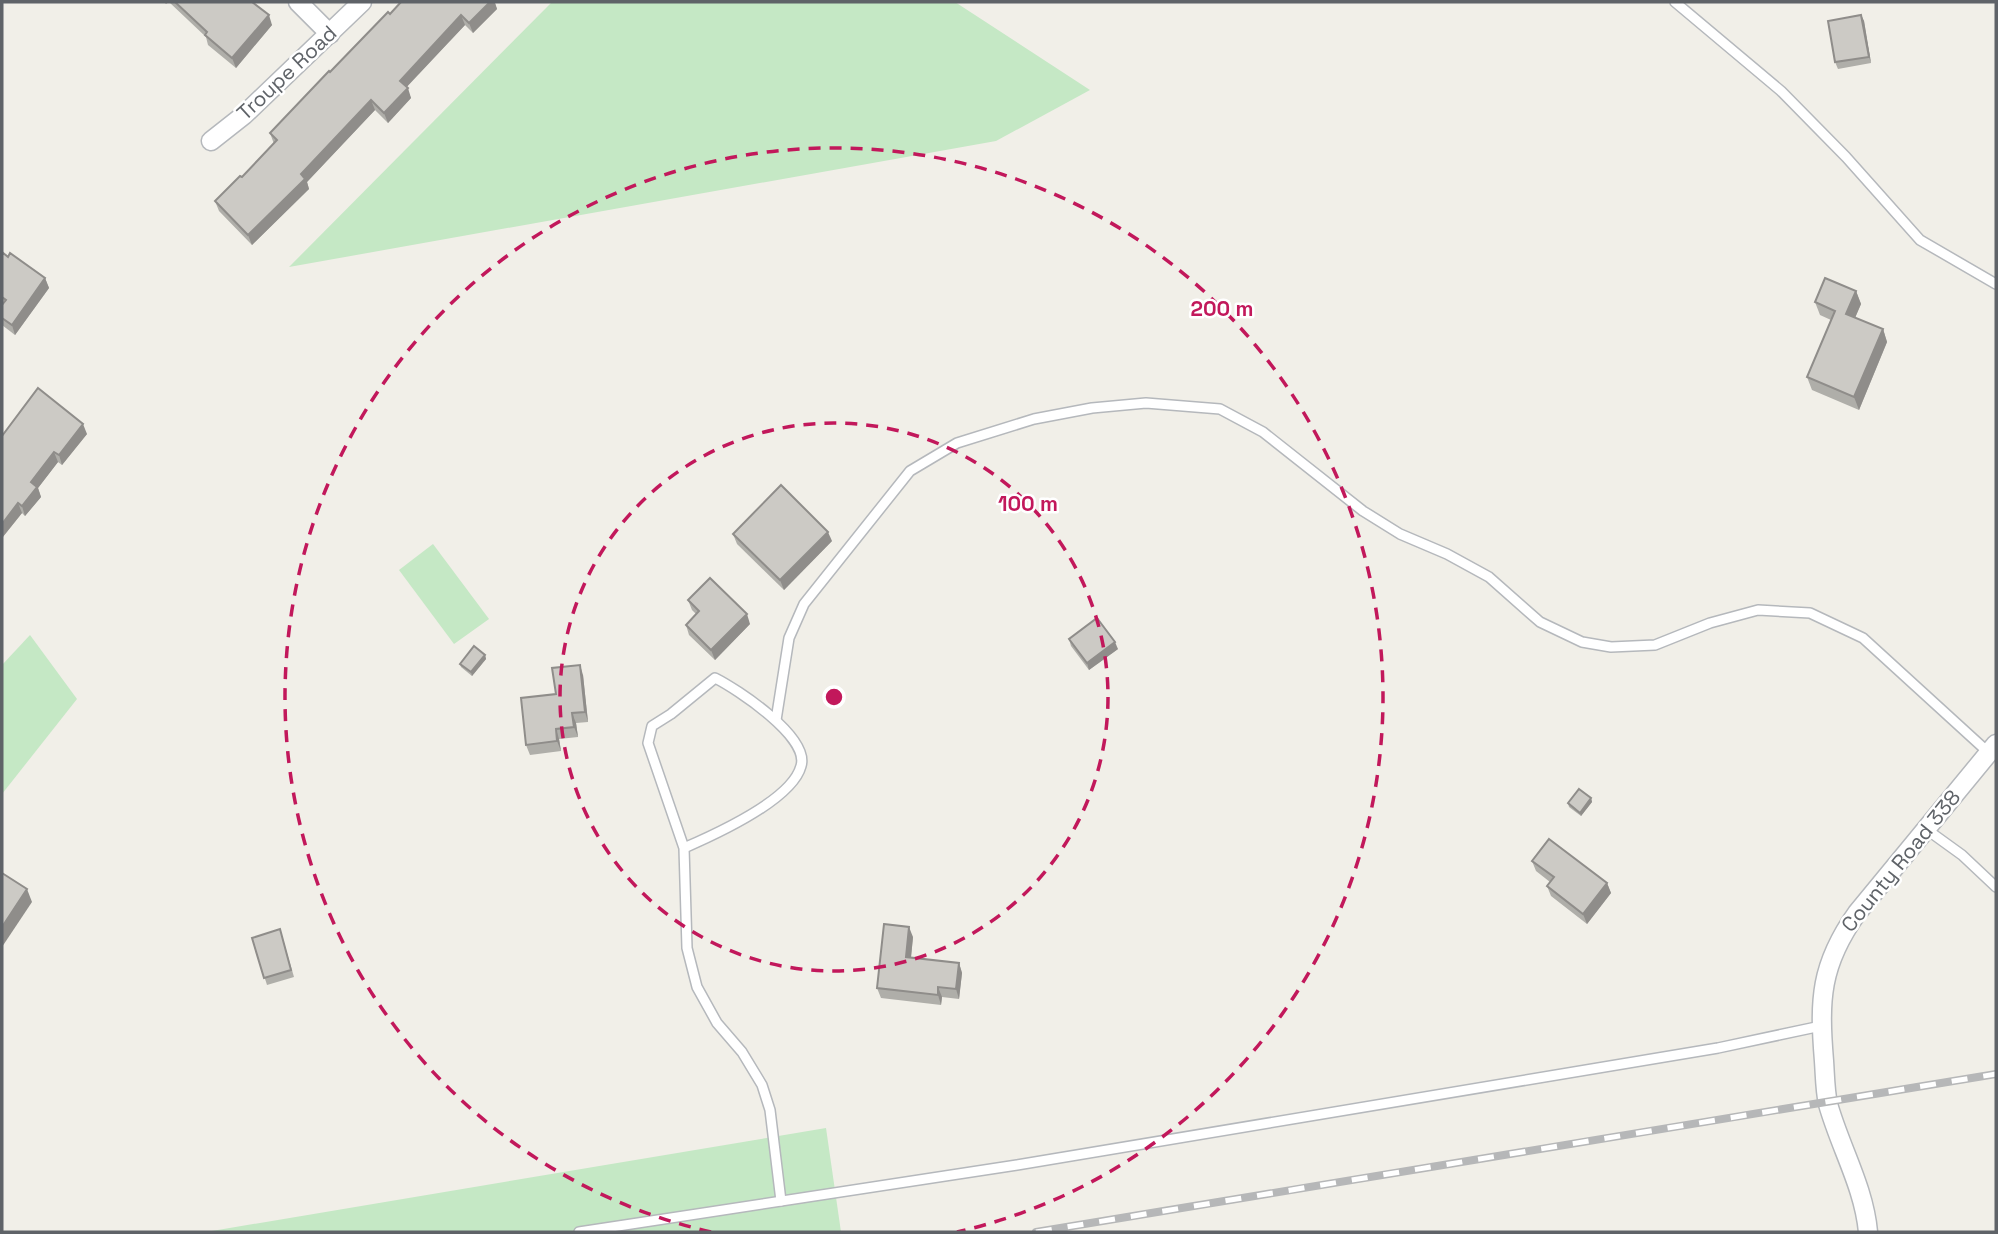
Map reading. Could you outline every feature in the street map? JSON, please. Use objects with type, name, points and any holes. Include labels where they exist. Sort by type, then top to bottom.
[{"type":"street","points":[[298,2],[330,34]]},
{"type":"street","name":"Troupe Road","points":[[211,141],[243,116],[362,2]]},
{"type":"street","name":"County Road 338","points":[[1868,1232],[1859,1191],[1828,1101],[1821,1026],[1825,979],[1836,946],[1857,913],[1993,748]]},
{"type":"lane","points":[[1675,2],[1781,91],[1898,212],[1920,240],[1996,284]]},
{"type":"lane","points":[[776,720],[789,638],[804,604],[910,471],[957,443],[1034,419],[1092,408],[1146,403],[1220,409],[1263,432],[1363,511],[1400,534],[1447,554],[1489,577],[1539,622],[1582,642],[1611,647],[1655,645],[1710,623],[1758,610],[1810,613],[1863,638],[1993,748]]},
{"type":"lane","points":[[684,848],[736,825],[786,789],[802,766],[800,752],[776,720],[736,688],[715,678],[652,726],[648,743],[684,848],[687,948],[697,987],[718,1023],[742,1052],[762,1085],[771,1110],[781,1201]]},
{"type":"lane","points":[[1926,829],[1962,855],[1996,887]]},
{"type":"lane","points":[[579,1232],[1017,1165],[1718,1048],[1821,1026]]},
{"type":"green space","points":[[552,2],[955,2],[1090,90],[996,141],[289,267]]},
{"type":"green space","points":[[433,544],[489,619],[454,644],[399,570]]},
{"type":"green space","points":[[30,635],[77,699],[2,794],[2,665]]},
{"type":"green space","points":[[826,1128],[841,1232],[206,1232]]},
{"type":"building","points":[[175,2],[252,2],[269,15],[232,58],[205,35],[207,32]]},
{"type":"building","points":[[401,2],[490,2],[469,23],[461,15],[400,81],[408,88],[384,113],[371,100],[301,174],[305,179],[248,235],[215,201],[277,140],[270,133],[388,12],[390,14]]},
{"type":"building","points":[[1861,15],[1869,57],[1835,62],[1828,21]]},
{"type":"building","points":[[2,252],[8,257],[10,253],[45,278],[12,325],[2,318],[2,305],[6,300],[2,297]]},
{"type":"building","points":[[1825,278],[1856,291],[1846,314],[1883,329],[1854,397],[1807,377],[1835,311],[1815,302]]},
{"type":"building","points":[[38,388],[83,424],[59,455],[54,452],[31,482],[37,487],[22,506],[18,503],[2,524],[2,436]]},
{"type":"building","points":[[781,485],[828,532],[780,580],[733,534]]},
{"type":"building","points":[[710,578],[747,614],[711,650],[686,625],[699,611],[688,600]]},
{"type":"building","points":[[1097,618],[1115,642],[1087,663],[1069,639]]},
{"type":"building","points":[[474,646],[485,655],[471,672],[460,664]]},
{"type":"building","points":[[580,665],[585,712],[572,713],[574,727],[556,729],[557,741],[526,745],[521,698],[556,694],[552,668]]},
{"type":"building","points":[[1579,789],[1591,798],[1580,813],[1568,803]]},
{"type":"building","points":[[1549,839],[1607,883],[1583,914],[1547,886],[1554,877],[1532,861]]},
{"type":"building","points":[[2,873],[27,889],[2,927]]},
{"type":"building","points":[[884,924],[909,927],[906,957],[959,963],[956,989],[938,987],[938,995],[877,988]]},
{"type":"building","points":[[280,929],[291,970],[264,978],[252,938]]},
{"type":"railway","points":[[1036,1232],[1996,1074]]}]
